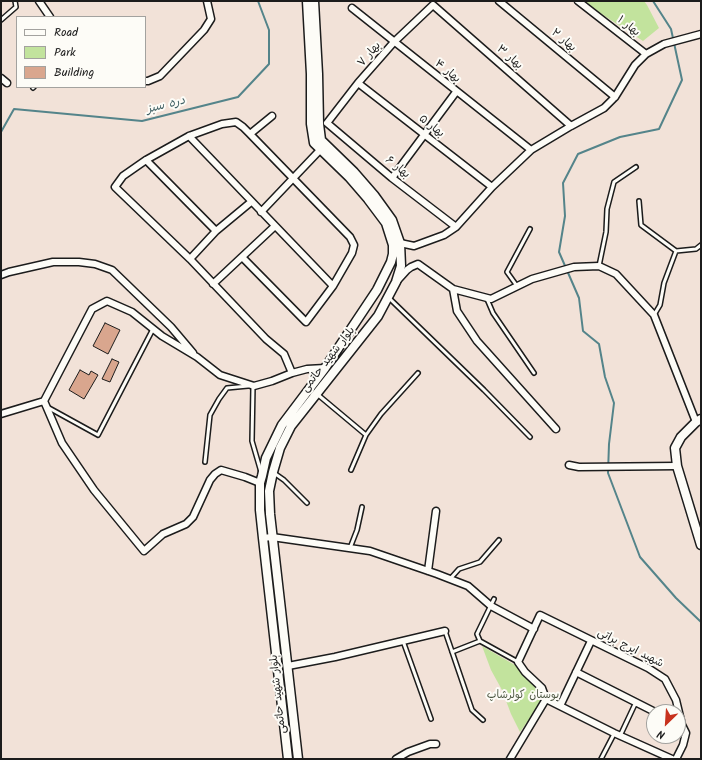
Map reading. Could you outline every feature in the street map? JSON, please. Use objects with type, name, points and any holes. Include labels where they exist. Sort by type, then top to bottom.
[{"type":"main road","name":"بلوار شهید حاتمی","points":[[288,759],[260,510],[261,479],[266,458],[282,425],[325,368],[377,290],[391,262],[393,254],[393,245],[386,223],[349,177],[314,143],[311,124],[311,74],[307,1]]},
{"type":"main road","name":"بلوار شهید حاتمی","points":[[298,759],[272,538],[269,491],[280,448],[292,426],[378,316],[396,282],[401,266],[400,243],[392,220],[374,195],[354,172],[321,140],[314,1]]},
{"type":"main road","points":[[325,368],[332,374]]},
{"type":"main road","points":[[698,421],[681,437],[675,448],[677,466],[701,545]]},
{"type":"street","points":[[38,1],[49,16]]},
{"type":"street","points":[[146,81],[160,76],[204,30],[210,19],[206,1]]},
{"type":"street","name":"بهار ۲","points":[[499,1],[614,97]]},
{"type":"street","name":"بهار ۱","points":[[578,1],[646,54]]},
{"type":"street","name":"بهار ۷","points":[[328,123],[358,83],[394,42],[433,5]]},
{"type":"street","name":"بهار ۳","points":[[433,5],[571,126]]},
{"type":"street","name":"بهار ۴","points":[[352,8],[531,150]]},
{"type":"street","points":[[400,243],[414,246],[444,235],[456,227],[492,187],[531,150],[604,108],[614,97],[634,65],[646,54],[664,44],[701,34]]},
{"type":"street","points":[[1,78],[7,83]]},
{"type":"street","name":"بهار ۵","points":[[358,83],[492,187]]},
{"type":"street","points":[[392,178],[456,92]]},
{"type":"street","points":[[250,134],[272,116]]},
{"type":"street","points":[[242,257],[306,322],[333,286],[352,253],[354,245],[350,237],[243,126],[236,122],[222,124],[189,136],[146,160],[123,176],[115,187],[190,259],[266,339],[284,354],[292,373]]},
{"type":"street","points":[[319,124],[328,123]]},
{"type":"street","name":"بهار ۶","points":[[328,123],[392,178],[456,227]]},
{"type":"street","points":[[189,136],[333,286]]},
{"type":"street","points":[[261,212],[320,150]]},
{"type":"street","points":[[146,160],[216,231]]},
{"type":"street","points":[[190,259],[216,231],[251,202]]},
{"type":"street","points":[[213,284],[275,226]]},
{"type":"street","points":[[1,275],[53,262],[79,262],[95,264],[112,270],[171,327],[197,357]]},
{"type":"street","points":[[396,282],[407,270],[418,264],[453,289],[491,299],[532,279],[574,267],[599,266],[616,274],[654,315],[698,421]]},
{"type":"street","points":[[453,289],[457,311],[477,341],[556,429]]},
{"type":"street","points":[[261,479],[245,477],[221,470],[210,480],[192,517],[186,524],[163,534],[144,551],[94,490],[62,443],[45,404],[92,309],[107,301],[132,312],[162,336],[197,357],[220,374],[254,386],[307,369],[325,368]]},
{"type":"street","points":[[1,414],[45,404]]},
{"type":"street","points":[[569,465],[579,467],[677,466]]},
{"type":"street","points":[[428,571],[436,511]]},
{"type":"street","points":[[263,538],[370,551],[468,586],[491,606],[534,629],[518,662],[525,672],[542,688],[546,699],[617,735],[672,759]]},
{"type":"street","name":"شهید ایرج براتی","points":[[534,629],[540,615],[648,668],[665,679],[677,704]]},
{"type":"street","points":[[288,666],[335,657],[445,631]]},
{"type":"street","points":[[560,706],[591,641]]},
{"type":"street","points":[[576,672],[646,707]]},
{"type":"street","points":[[510,759],[546,699]]},
{"type":"street","points":[[396,759],[408,752],[430,744],[436,744]]},
{"type":"street","name":"شهید ایرج براتی","points":[[676,759],[683,744]]},
{"type":"lane","points":[[1,20],[16,7],[15,1]]},
{"type":"lane","points":[[599,266],[606,232],[607,209],[614,182],[636,167]]},
{"type":"lane","points":[[639,201],[641,225],[676,251],[696,249],[701,245]]},
{"type":"lane","points":[[517,286],[508,272],[530,229]]},
{"type":"lane","points":[[654,315],[660,305],[664,283],[676,251]]},
{"type":"lane","points":[[388,297],[530,437]]},
{"type":"lane","points":[[487,298],[493,313],[534,373]]},
{"type":"lane","points":[[45,404],[98,435],[153,329]]},
{"type":"lane","points":[[351,470],[366,435],[381,414],[418,373]]},
{"type":"lane","points":[[205,462],[210,415],[222,393],[227,388],[254,386],[252,441],[261,479]]},
{"type":"lane","points":[[316,394],[366,435]]},
{"type":"lane","points":[[273,472],[284,480],[307,503]]},
{"type":"lane","points":[[350,548],[357,530],[362,507]]},
{"type":"lane","points":[[450,579],[459,570],[480,562],[499,540]]},
{"type":"lane","points":[[494,599],[477,634],[480,641],[518,662]]},
{"type":"lane","points":[[445,631],[472,710],[483,720]]},
{"type":"lane","points":[[403,641],[431,719]]},
{"type":"lane","points":[[452,652],[480,641]]},
{"type":"lane","points":[[601,759],[636,702]]},
{"type":"green space","points":[[584,1],[644,1],[659,28],[643,41]]},
{"type":"green space","name":"بوستان کولرشاپ","points":[[482,646],[520,668],[540,690],[540,704],[520,732],[502,690],[491,670]]},
{"type":"building","points":[[105,323],[120,330],[108,354],[93,346]]},
{"type":"building","points":[[112,359],[119,362],[110,382],[102,379]]},
{"type":"building","points":[[80,370],[89,375],[91,371],[98,375],[84,399],[69,390]]},
{"type":"waterway","name":"دره سبز","points":[[1,132],[14,109],[142,121],[238,97],[269,64],[269,30],[258,1]]},
{"type":"waterway","points":[[653,1],[671,29],[682,80],[659,129],[620,137],[578,154],[563,183],[565,216],[559,252],[579,298],[583,331],[599,344],[605,377],[614,403],[609,444],[608,473],[640,557],[676,598],[701,622]]}]
